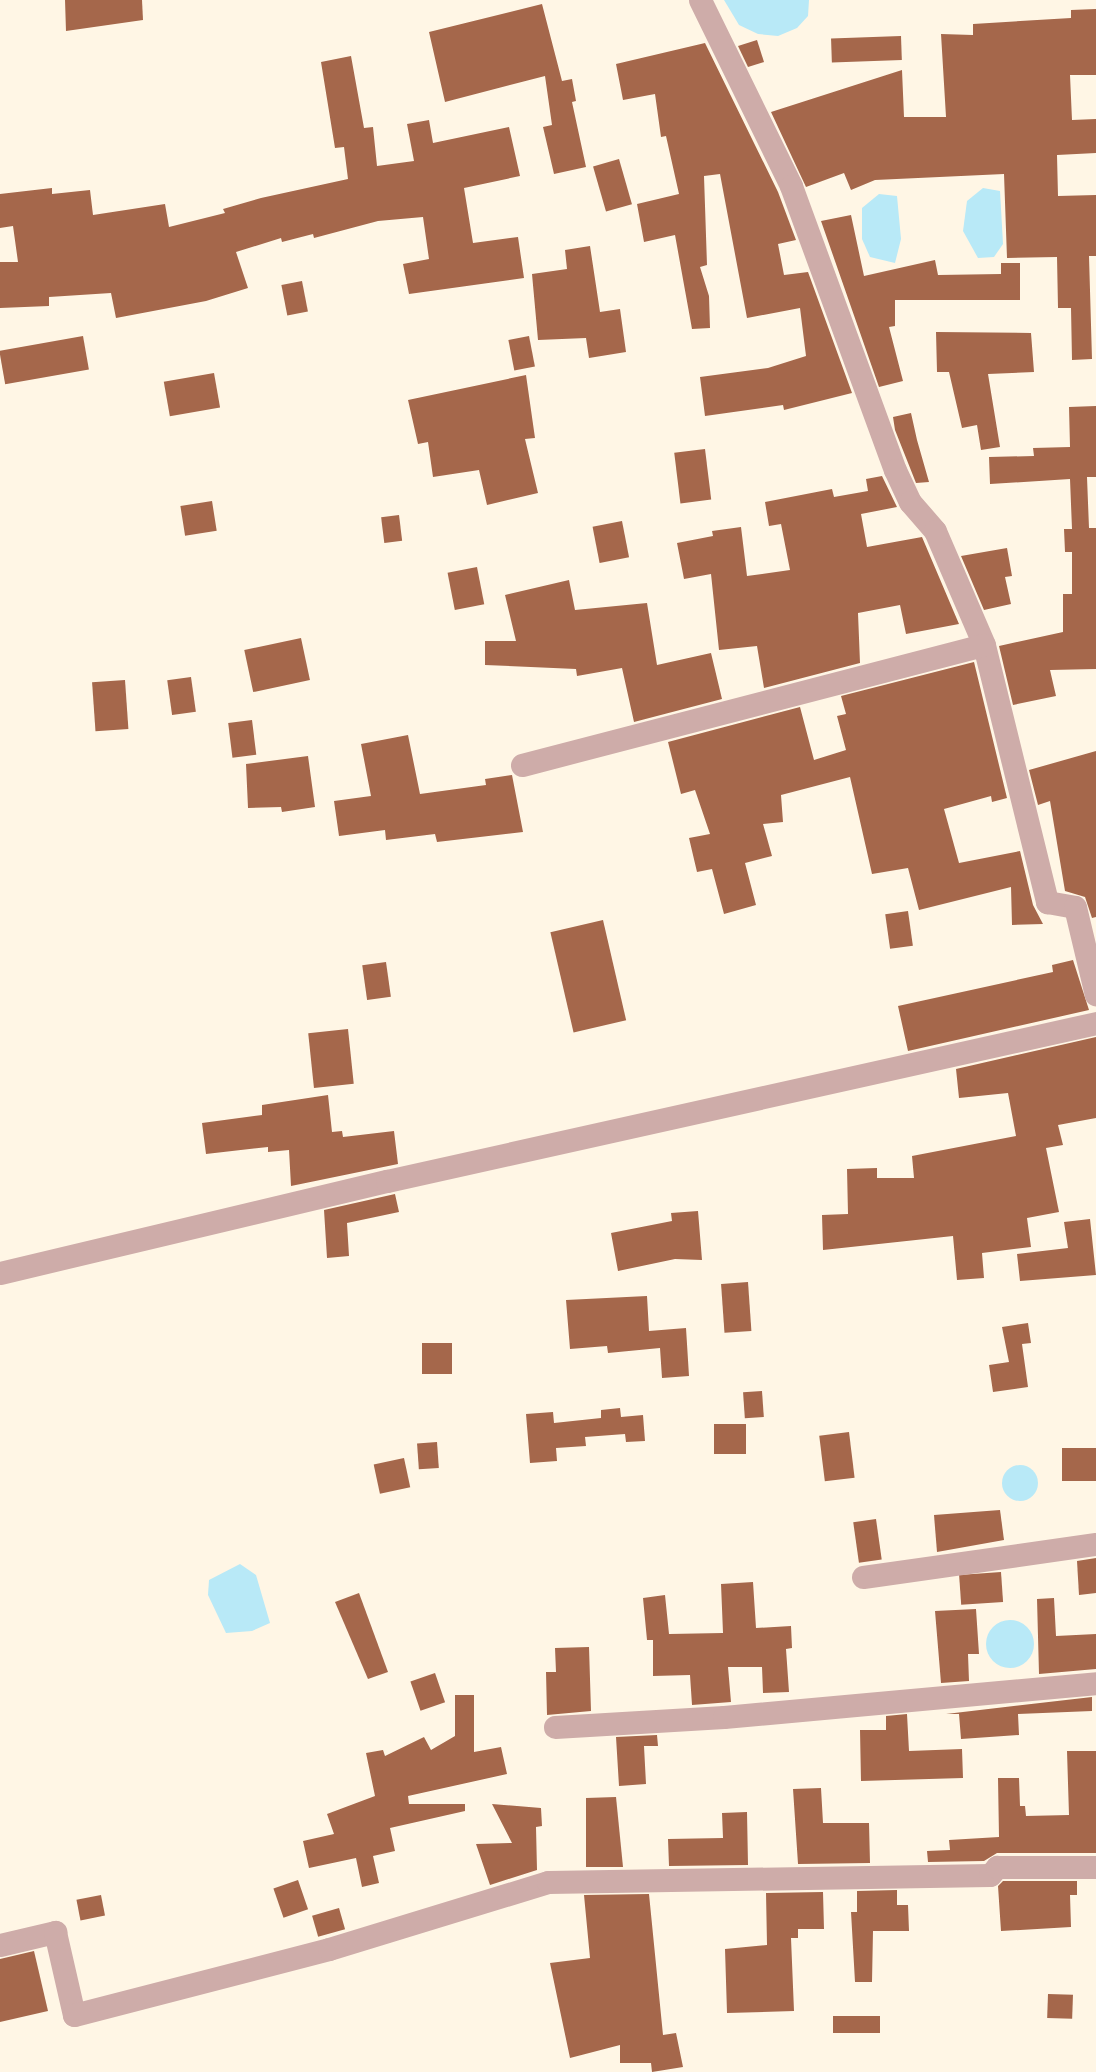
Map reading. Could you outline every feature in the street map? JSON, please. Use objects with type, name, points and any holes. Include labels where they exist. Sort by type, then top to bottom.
[{"type":"street","points":[[700,0],[791,186],[895,470],[910,502],[935,531],[984,645],[1048,902],[1074,907],[1096,995]]},
{"type":"street","points":[[522,765],[984,645]]},
{"type":"street","points":[[0,1273],[400,1178],[1096,1023]]},
{"type":"street","points":[[863,1577],[1096,1544]]},
{"type":"street","points":[[555,1727],[1096,1683]]},
{"type":"street","points":[[0,1945],[55,1932],[74,2015],[329,1949],[548,1882],[990,1875],[997,1867],[1096,1867]]},
{"type":"water","points":[[724,0],[809,0],[808,16],[797,28],[778,36],[758,34],[739,25]]},
{"type":"water","points":[[983,188],[1000,191],[1003,244],[994,257],[978,258],[963,231],[967,201]]},
{"type":"water","points":[[879,194],[897,196],[901,239],[895,263],[870,257],[862,239],[862,208]]},
{"type":"water","points":[[1020,1465],[1033,1470],[1038,1483],[1033,1496],[1020,1501],[1007,1496],[1002,1483],[1007,1470]]},
{"type":"water","points":[[240,1564],[256,1575],[270,1623],[252,1631],[226,1633],[208,1595],[209,1580]]},
{"type":"water","points":[[1010,1620],[1027,1627],[1034,1644],[1027,1661],[1010,1668],[993,1661],[986,1644],[993,1627]]},
{"type":"building","points":[[65,0],[142,0],[143,20],[66,31]]},
{"type":"building","points":[[542,4],[562,81],[572,79],[576,101],[572,102],[586,167],[554,174],[543,127],[552,125],[545,76],[445,102],[429,32]]},
{"type":"building","points":[[1096,9],[1096,75],[1070,75],[1072,120],[1096,119],[1096,153],[1057,155],[1058,196],[1096,195],[1096,256],[1089,256],[1092,359],[1072,360],[1071,308],[1058,308],[1057,257],[1007,258],[1004,174],[875,180],[851,190],[844,173],[806,187],[771,112],[902,70],[904,117],[946,117],[941,34],[973,35],[973,24],[1071,18],[1071,10]]},
{"type":"building","points":[[901,36],[902,60],[832,62],[831,38]]},
{"type":"building","points":[[757,40],[764,62],[748,67],[738,46]]},
{"type":"building","points":[[705,43],[778,192],[796,240],[778,244],[784,275],[808,272],[852,393],[784,410],[783,405],[705,416],[700,377],[768,368],[806,356],[800,308],[747,318],[720,174],[704,176],[707,265],[700,267],[709,296],[710,328],[692,329],[675,235],[644,242],[637,204],[679,194],[666,136],[661,137],[655,94],[623,100],[616,64]]},
{"type":"building","points":[[351,56],[364,128],[373,127],[377,166],[414,161],[407,124],[429,120],[433,143],[509,127],[520,176],[464,188],[473,243],[518,237],[524,278],[409,294],[403,264],[429,259],[423,217],[378,221],[314,238],[313,234],[282,242],[281,238],[236,252],[248,288],[206,301],[116,318],[111,293],[49,297],[49,306],[0,308],[0,262],[18,262],[13,226],[0,228],[0,194],[52,188],[52,194],[90,190],[93,215],[165,204],[169,227],[225,213],[223,209],[261,198],[348,179],[344,147],[335,148],[321,62]]},
{"type":"building","points":[[619,159],[632,204],[606,212],[593,166]]},
{"type":"building","points":[[851,215],[864,276],[935,260],[938,275],[1001,274],[1001,263],[1020,263],[1020,300],[895,300],[895,326],[889,327],[903,381],[879,387],[821,221]]},
{"type":"building","points":[[590,246],[600,312],[620,309],[626,352],[589,358],[586,338],[538,340],[532,274],[567,269],[565,250]]},
{"type":"building","points":[[302,281],[308,311],[287,315],[281,285]]},
{"type":"building","points":[[936,332],[1031,333],[1034,372],[988,374],[1000,447],[981,450],[977,425],[962,428],[949,372],[937,372]]},
{"type":"building","points":[[83,336],[89,369],[5,384],[0,351]]},
{"type":"building","points":[[529,336],[535,366],[514,370],[508,340]]},
{"type":"building","points":[[214,373],[220,407],[170,416],[164,382]]},
{"type":"building","points":[[526,375],[535,438],[525,439],[538,493],[487,505],[479,470],[433,477],[428,442],[418,444],[408,400]]},
{"type":"building","points":[[1096,406],[1096,477],[1087,477],[1089,528],[1096,528],[1096,669],[1050,670],[1056,696],[1013,705],[999,646],[1063,632],[1063,594],[1072,594],[1072,552],[1065,552],[1064,529],[1072,529],[1070,479],[990,484],[989,457],[1034,456],[1033,448],[1070,447],[1069,407]]},
{"type":"building","points":[[911,413],[929,482],[916,483],[895,430],[893,417]]},
{"type":"building","points":[[705,449],[711,500],[680,503],[674,453]]},
{"type":"building","points":[[882,476],[897,507],[861,514],[867,547],[922,537],[959,624],[906,634],[900,605],[858,613],[860,663],[764,688],[757,646],[719,650],[711,574],[684,579],[677,543],[713,536],[712,531],[741,527],[747,576],[790,570],[781,524],[769,526],[765,502],[832,489],[834,497],[868,491],[866,479]]},
{"type":"building","points":[[212,501],[217,531],[185,536],[180,506]]},
{"type":"building","points":[[399,515],[402,541],[384,543],[381,517]]},
{"type":"building","points":[[622,521],[629,557],[600,563],[593,527]]},
{"type":"building","points":[[1007,548],[1012,576],[1005,577],[1011,604],[984,610],[961,556]]},
{"type":"building","points":[[477,567],[484,604],[455,610],[448,573]]},
{"type":"building","points":[[569,580],[575,610],[647,603],[657,665],[711,653],[722,699],[634,722],[622,668],[577,676],[576,669],[485,665],[485,641],[516,641],[505,595]]},
{"type":"building","points":[[301,638],[310,680],[253,692],[244,650]]},
{"type":"building","points":[[974,662],[1007,798],[992,802],[991,796],[944,809],[959,863],[1020,851],[1033,905],[1043,924],[1012,925],[1011,887],[919,910],[908,868],[872,874],[850,777],[781,795],[783,822],[763,824],[772,856],[745,863],[756,905],[724,914],[712,869],[697,872],[689,838],[710,834],[695,790],[681,794],[668,742],[800,707],[814,760],[846,750],[837,716],[846,714],[841,696]]},
{"type":"building","points":[[191,677],[196,712],[172,715],[167,680]]},
{"type":"building","points":[[125,680],[128,729],[95,731],[92,682]]},
{"type":"building","points":[[252,720],[256,755],[232,758],[228,723]]},
{"type":"building","points":[[408,735],[420,794],[486,785],[485,779],[512,775],[523,832],[437,842],[435,834],[386,840],[385,830],[339,836],[334,801],[371,796],[361,744]]},
{"type":"building","points":[[1096,751],[1096,917],[1092,918],[1085,897],[1065,891],[1050,801],[1038,805],[1029,770]]},
{"type":"building","points":[[308,756],[315,807],[282,812],[281,807],[248,808],[246,764]]},
{"type":"building","points":[[908,911],[913,946],[890,949],[885,914]]},
{"type":"building","points":[[603,920],[626,1020],[574,1033],[550,932]]},
{"type":"building","points":[[1073,960],[1089,1010],[908,1051],[898,1006],[1053,972],[1052,965]]},
{"type":"building","points":[[386,962],[391,997],[367,1000],[362,965]]},
{"type":"building","points":[[348,1029],[354,1084],[314,1088],[308,1033]]},
{"type":"building","points":[[1096,1037],[1096,1118],[1058,1125],[1063,1145],[1046,1148],[1059,1212],[1027,1218],[1031,1247],[982,1253],[984,1278],[957,1280],[953,1236],[823,1250],[822,1215],[848,1214],[847,1169],[877,1168],[877,1178],[914,1178],[912,1156],[1016,1136],[1008,1093],[959,1098],[956,1069]]},
{"type":"building","points":[[328,1095],[332,1132],[342,1131],[343,1137],[394,1131],[398,1164],[291,1186],[289,1150],[268,1152],[268,1147],[206,1154],[202,1123],[262,1115],[262,1105]]},
{"type":"building","points":[[395,1194],[399,1212],[347,1223],[349,1256],[327,1258],[324,1210]]},
{"type":"building","points":[[698,1211],[702,1260],[675,1259],[618,1271],[611,1233],[672,1221],[671,1213]]},
{"type":"building","points":[[1090,1219],[1096,1275],[1020,1281],[1017,1254],[1068,1248],[1064,1222]]},
{"type":"building","points":[[748,1282],[751,1331],[724,1333],[721,1284]]},
{"type":"building","points":[[647,1296],[649,1331],[686,1328],[689,1376],[662,1378],[660,1348],[608,1353],[607,1346],[570,1349],[566,1300]]},
{"type":"building","points":[[1028,1323],[1031,1343],[1022,1344],[1028,1387],[993,1392],[989,1365],[1009,1362],[1002,1327]]},
{"type":"building","points":[[422,1343],[452,1343],[452,1374],[422,1374]]},
{"type":"building","points":[[762,1391],[764,1417],[745,1418],[743,1392]]},
{"type":"building","points":[[620,1408],[621,1417],[643,1415],[645,1441],[626,1442],[625,1434],[585,1437],[586,1446],[556,1448],[557,1461],[530,1463],[526,1414],[553,1412],[554,1423],[601,1418],[601,1410]]},
{"type":"building","points":[[714,1424],[746,1424],[746,1454],[714,1454]]},
{"type":"building","points":[[849,1432],[855,1478],[825,1481],[819,1436]]},
{"type":"building","points":[[437,1442],[439,1468],[419,1469],[417,1443]]},
{"type":"building","points":[[1062,1448],[1096,1448],[1096,1481],[1062,1481]]},
{"type":"building","points":[[404,1458],[410,1487],[380,1494],[374,1464]]},
{"type":"building","points":[[1000,1510],[1004,1540],[937,1552],[934,1515]]},
{"type":"building","points":[[876,1519],[882,1560],[859,1563],[853,1522]]},
{"type":"building","points":[[1096,1558],[1096,1593],[1079,1595],[1077,1561]]},
{"type":"building","points":[[1001,1572],[1003,1602],[961,1605],[959,1575]]},
{"type":"building","points":[[753,1582],[756,1628],[791,1626],[792,1648],[786,1649],[789,1692],[763,1693],[762,1667],[728,1667],[731,1702],[692,1705],[690,1675],[653,1676],[653,1640],[647,1640],[643,1598],[665,1595],[669,1634],[723,1633],[721,1584]]},
{"type":"building","points":[[359,1593],[388,1672],[368,1679],[335,1602]]},
{"type":"building","points":[[1054,1598],[1056,1636],[1096,1634],[1096,1669],[1039,1674],[1037,1599]]},
{"type":"building","points":[[976,1609],[979,1654],[968,1654],[969,1681],[941,1683],[935,1611]]},
{"type":"building","points":[[589,1647],[591,1711],[547,1715],[546,1672],[556,1672],[555,1648]]},
{"type":"building","points":[[435,1673],[445,1702],[421,1711],[410,1681]]},
{"type":"building","points":[[455,1695],[474,1695],[474,1752],[501,1747],[507,1774],[408,1796],[409,1804],[465,1804],[465,1811],[390,1828],[395,1851],[373,1856],[379,1883],[362,1887],[356,1858],[309,1868],[303,1841],[334,1834],[327,1814],[375,1796],[366,1753],[383,1750],[385,1756],[424,1737],[431,1750],[455,1736]]},
{"type":"building","points":[[1092,1697],[1092,1711],[1018,1714],[1019,1735],[961,1739],[959,1714],[946,1714]]},
{"type":"building","points":[[907,1714],[909,1751],[962,1749],[963,1778],[861,1781],[860,1730],[886,1730],[886,1716]]},
{"type":"building","points":[[657,1735],[658,1746],[644,1746],[646,1784],[619,1786],[616,1737]]},
{"type":"building","points":[[1067,1751],[1096,1751],[1096,1853],[997,1853],[984,1861],[928,1862],[927,1851],[950,1850],[949,1840],[999,1837],[998,1778],[1019,1778],[1020,1806],[1025,1806],[1026,1816],[1069,1815]]},
{"type":"building","points":[[821,1788],[823,1823],[869,1823],[870,1863],[798,1864],[793,1789]]},
{"type":"building","points":[[616,1797],[623,1867],[586,1867],[586,1798]]},
{"type":"building","points":[[492,1804],[541,1808],[542,1826],[536,1827],[537,1870],[490,1885],[476,1844],[512,1843]]},
{"type":"building","points":[[747,1812],[748,1865],[669,1866],[668,1839],[723,1838],[722,1813]]},
{"type":"building","points":[[298,1880],[308,1909],[284,1918],[273,1888]]},
{"type":"building","points":[[1003,1881],[1077,1881],[1077,1895],[1070,1895],[1071,1927],[1001,1931],[998,1886]]},
{"type":"building","points":[[897,1890],[897,1905],[908,1905],[909,1931],[873,1931],[872,1982],[855,1982],[851,1912],[857,1912],[857,1891]]},
{"type":"building","points":[[823,1892],[824,1929],[798,1929],[798,1938],[791,1938],[794,2011],[727,2013],[725,1949],[767,1945],[766,1893]]},
{"type":"building","points":[[649,1894],[663,2035],[676,2033],[683,2067],[652,2072],[651,2063],[620,2063],[620,2045],[570,2058],[550,1963],[590,1958],[584,1895]]},
{"type":"building","points":[[101,1895],[105,1916],[80,1920],[76,1900]]},
{"type":"building","points":[[339,1908],[345,1929],[318,1937],[312,1916]]},
{"type":"building","points":[[34,1951],[48,2011],[0,2022],[0,1959]]},
{"type":"building","points":[[1048,1994],[1073,1995],[1072,2019],[1047,2018]]},
{"type":"building","points":[[833,2016],[880,2016],[880,2033],[833,2033]]}]
